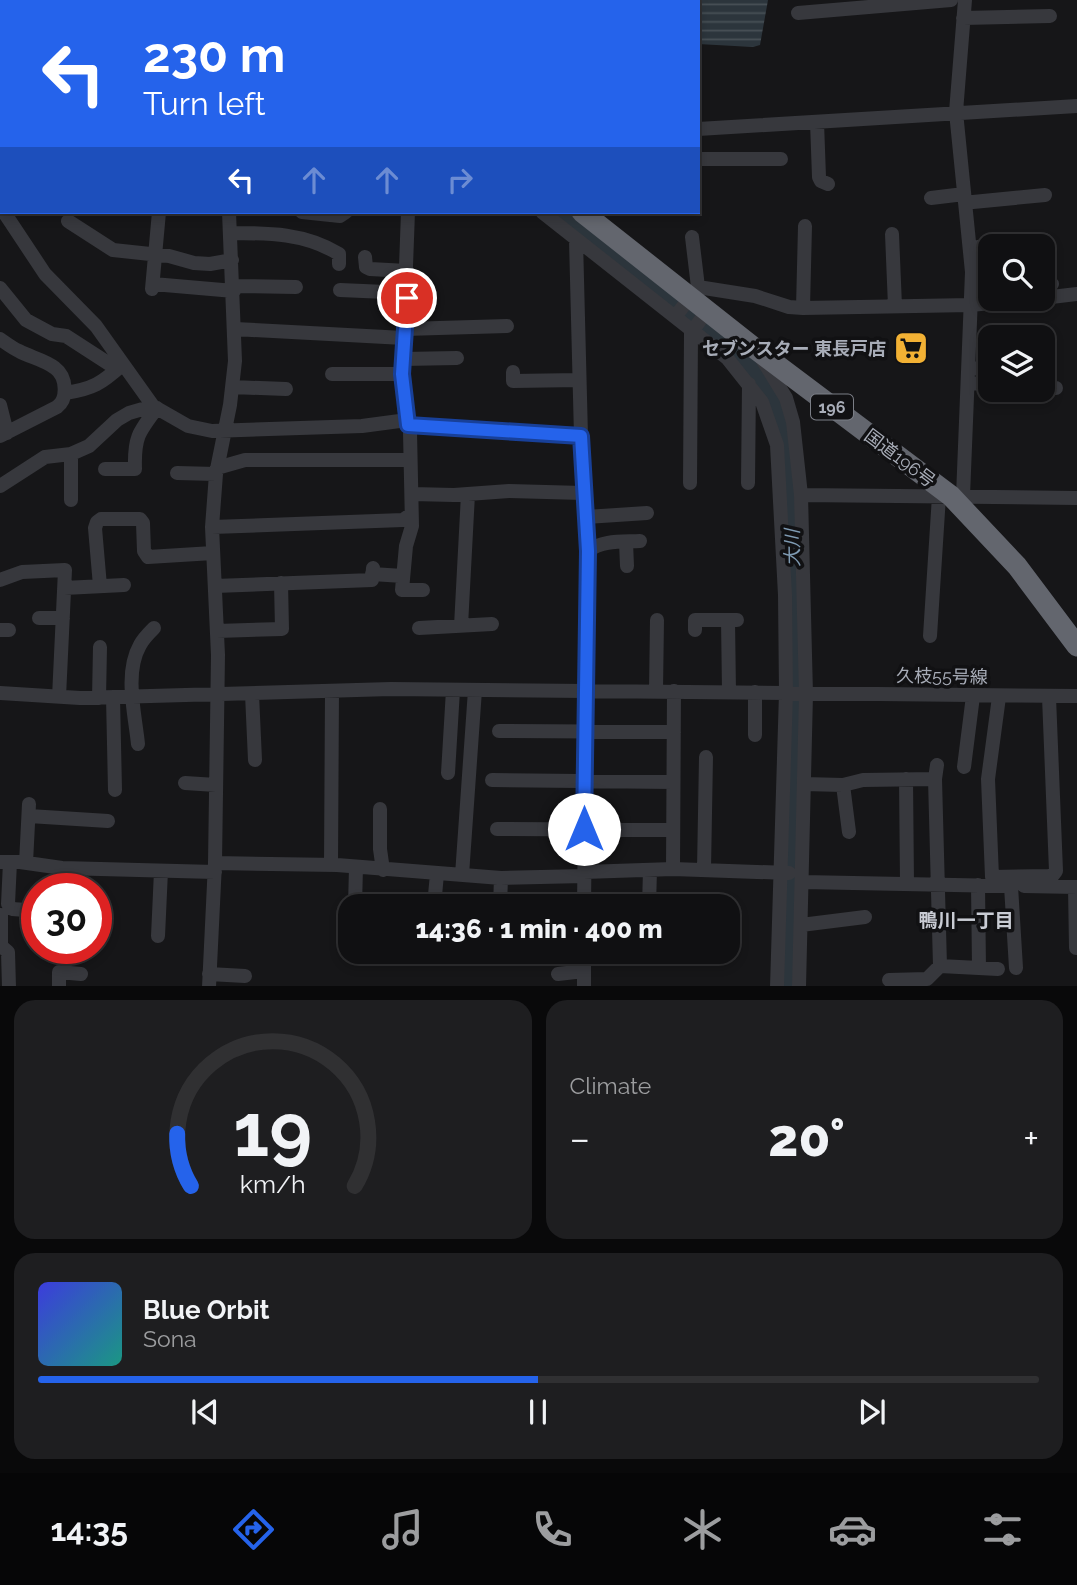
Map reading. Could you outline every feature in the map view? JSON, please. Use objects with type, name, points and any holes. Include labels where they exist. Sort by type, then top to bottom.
[{"type":"highway","name":"国道196号","points":[[573,220],[616,258],[691,312],[753,347],[783,394],[951,496],[1040,594],[1060,626],[1077,663]]},
{"type":"highway","name":"国道196号","points":[[1060,626],[1077,646]]},
{"type":"street","points":[[799,13],[951,0]]},
{"type":"street","points":[[930,636],[969,375],[972,272],[969,198],[960,111],[964,0]]},
{"type":"street","points":[[963,18],[1050,16]]},
{"type":"street","points":[[700,129],[1077,106]]},
{"type":"street","points":[[817,122],[819,177],[828,184]]},
{"type":"street","points":[[700,159],[781,159]]},
{"type":"street","points":[[931,198],[1045,195]]},
{"type":"street","points":[[969,198],[978,247]]},
{"type":"street","points":[[6,214],[45,274],[96,326],[120,367],[155,407],[200,430],[362,426],[407,422],[581,436]]},
{"type":"street","points":[[159,214],[153,286],[233,289],[296,287]]},
{"type":"street","points":[[229,214],[235,361],[216,471],[212,527],[217,695],[215,868],[209,980],[245,976]]},
{"type":"street","points":[[321,214],[343,214]]},
{"type":"street","points":[[408,214],[403,367],[412,526],[406,546],[402,590],[423,590]]},
{"type":"street","points":[[550,214],[573,220],[576,240],[583,492],[588,551],[584,894]]},
{"type":"street","points":[[803,308],[805,226]]},
{"type":"street","points":[[73,228],[113,250],[169,256],[194,263],[210,264],[232,260]]},
{"type":"street","points":[[230,233],[273,232],[321,243],[339,254],[339,264]]},
{"type":"street","points":[[892,234],[895,306]]},
{"type":"street","points":[[690,483],[692,237]]},
{"type":"street","points":[[576,240],[616,258]]},
{"type":"street","points":[[365,257],[366,267],[370,269],[407,271]]},
{"type":"street","points":[[0,288],[26,320],[52,334],[66,336],[120,367]]},
{"type":"street","points":[[340,290],[386,292],[391,298],[407,298]]},
{"type":"street","points":[[1055,297],[1077,294]]},
{"type":"street","points":[[691,312],[755,296],[789,307],[803,308],[978,304]]},
{"type":"street","points":[[691,312],[749,384],[783,394]]},
{"type":"street","points":[[235,329],[404,334],[507,326]]},
{"type":"street","points":[[0,339],[56,368],[61,375],[65,393],[64,402],[57,408],[4,435],[0,405]]},
{"type":"street","points":[[332,374],[457,358]]},
{"type":"street","points":[[65,393],[93,388],[120,367]]},
{"type":"street","points":[[513,372],[513,381],[579,380]]},
{"type":"street","points":[[969,375],[978,372]]},
{"type":"street","points":[[969,375],[978,379]]},
{"type":"street","points":[[748,483],[749,384]]},
{"type":"street","points":[[232,387],[286,389]]},
{"type":"street","points":[[778,986],[804,783],[806,694],[801,495],[793,422],[783,394]]},
{"type":"street","points":[[783,394],[778,445],[794,874],[802,925],[799,986]]},
{"type":"street","points":[[0,486],[45,457],[71,454],[89,446],[129,413],[155,407]]},
{"type":"street","points":[[105,469],[135,470],[134,445],[155,407]]},
{"type":"street","points":[[71,454],[71,500]]},
{"type":"street","points":[[177,473],[216,471],[245,460],[410,460]]},
{"type":"street","points":[[412,494],[583,492]]},
{"type":"street","points":[[461,626],[468,494]]},
{"type":"street","points":[[801,495],[1077,498]]},
{"type":"street","points":[[586,517],[647,513]]},
{"type":"street","points":[[212,527],[403,520],[410,516]]},
{"type":"street","points":[[100,586],[95,528],[97,522],[102,519],[141,519],[144,551],[148,557],[213,553]]},
{"type":"street","points":[[588,551],[596,545],[633,541],[627,566]]},
{"type":"street","points":[[0,580],[22,572],[65,570],[59,697]]},
{"type":"street","points":[[215,586],[372,580],[372,571],[403,576]]},
{"type":"street","points":[[217,631],[282,629],[281,583]]},
{"type":"street","points":[[64,588],[124,585]]},
{"type":"street","points":[[39,618],[63,618]]},
{"type":"street","points":[[656,691],[657,620]]},
{"type":"street","points":[[695,630],[695,620],[732,620],[729,692]]},
{"type":"street","points":[[419,628],[492,624]]},
{"type":"street","points":[[138,744],[132,682],[139,645],[154,628]]},
{"type":"street","points":[[100,647],[115,790]]},
{"type":"street","points":[[448,773],[453,690]]},
{"type":"street","name":"久枝55号線","points":[[0,693],[106,698],[453,690],[1077,696]]},
{"type":"street","points":[[462,875],[475,690]]},
{"type":"street","points":[[331,865],[332,691]]},
{"type":"street","points":[[673,869],[674,691]]},
{"type":"street","points":[[754,692],[755,735]]},
{"type":"street","points":[[252,694],[255,760]]},
{"type":"street","points":[[964,768],[973,696]]},
{"type":"street","points":[[999,696],[988,779],[992,877],[1049,876],[1056,871],[1049,697]]},
{"type":"street","points":[[499,731],[674,732]]},
{"type":"street","points":[[704,870],[710,821],[706,757]]},
{"type":"street","points":[[804,783],[843,785],[863,780],[906,779],[936,772],[940,966],[927,979],[889,980]]},
{"type":"street","points":[[906,779],[907,883]]},
{"type":"street","points":[[492,780],[673,782]]},
{"type":"street","points":[[186,783],[216,785]]},
{"type":"street","points":[[843,785],[849,832]]},
{"type":"street","points":[[380,809],[383,870]]},
{"type":"street","points":[[26,863],[29,810],[108,821]]},
{"type":"street","points":[[497,829],[673,830]]},
{"type":"street","points":[[21,909],[12,909],[8,904],[5,862],[62,868],[161,871],[331,865],[501,878],[673,869],[704,870],[907,883],[1076,887],[1076,948]]},
{"type":"street","points":[[355,894],[356,867]]},
{"type":"street","points":[[649,894],[650,870]]},
{"type":"street","points":[[158,936],[161,871]]},
{"type":"street","points":[[437,894],[441,874]]},
{"type":"street","points":[[441,874],[442,894]]},
{"type":"street","points":[[500,894],[501,878]]},
{"type":"street","points":[[978,885],[979,968]]},
{"type":"street","points":[[1011,886],[1019,961]]},
{"type":"street","points":[[802,925],[865,917]]},
{"type":"street","points":[[1,922],[1,946],[8,952],[9,986]]},
{"type":"street","points":[[584,964],[584,986]]},
{"type":"street","points":[[940,966],[998,969]]},
{"type":"street","points":[[558,974],[584,971]]},
{"type":"street","points":[[59,986],[60,972],[81,974]]},
{"type":"shaded area","points":[[700,0],[768,0],[760,45],[753,47],[700,44]]},
{"type":"waterway","name":"大川","points":[[559,214],[690,317],[752,370],[775,410],[785,445],[793,535],[795,642],[789,986]]},
{"type":"place","name":"セブンスター 東長戸店","points":[[911,348]]},
{"type":"district","name":"鴨川一丁目","points":[[966,920]]},
{"type":"route","points":[[407,298],[402,374],[408,425],[581,436],[588,551],[584,829]]}]
